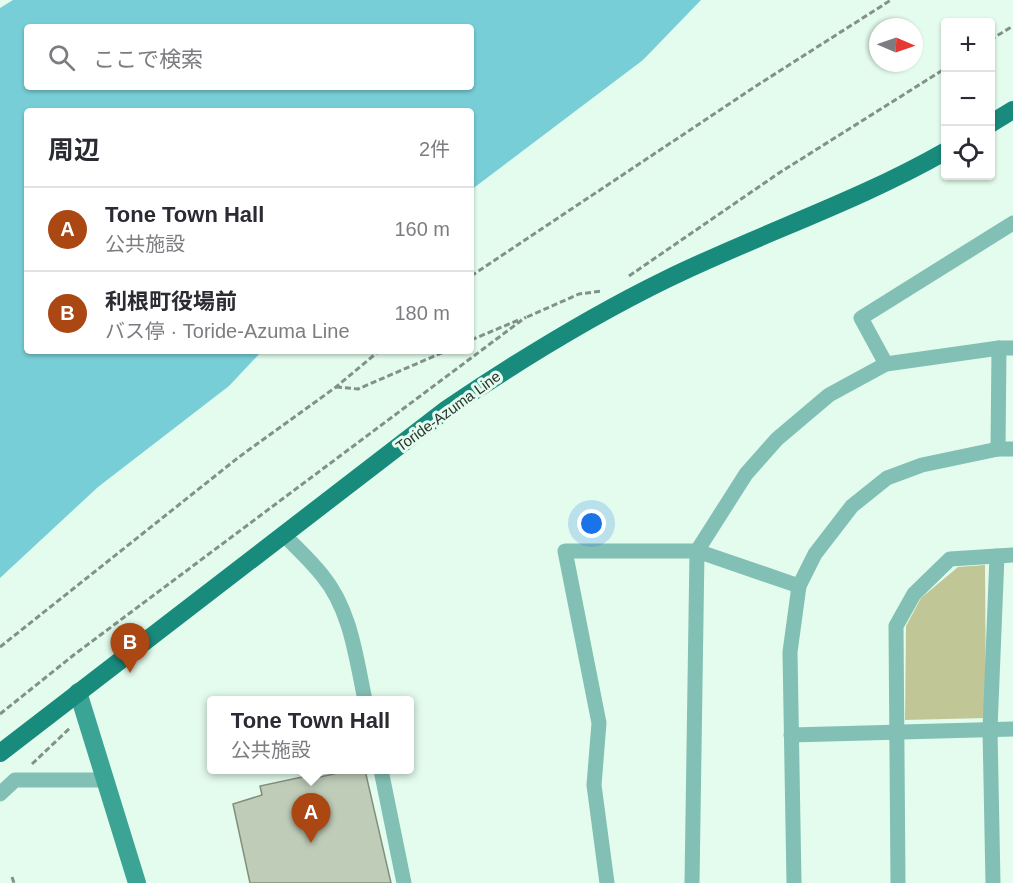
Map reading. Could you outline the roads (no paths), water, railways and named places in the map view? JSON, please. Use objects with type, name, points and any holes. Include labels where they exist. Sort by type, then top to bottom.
[{"type":"main road","points":[[995,121],[1013,110]]},
{"type":"main road","name":"Toride-Azuma Line","points":[[0,753],[81,700],[284,535],[447,409],[504,371],[555,340],[667,279],[867,191],[941,153]]},
{"type":"street","points":[[886,364],[861,318],[1013,223]]},
{"type":"street","points":[[692,883],[697,550],[746,474],[777,439],[829,395],[886,364],[1006,348],[1005,449],[922,465],[887,478],[852,506],[815,554],[799,586],[789,652],[794,883]]},
{"type":"street","points":[[284,535],[323,575],[337,597],[348,624],[364,696]]},
{"type":"street","points":[[607,883],[594,785],[600,723],[565,551],[697,550],[799,586]]},
{"type":"street","points":[[898,883],[896,626],[914,594],[951,559],[1013,555]]},
{"type":"street","points":[[993,883],[990,729],[997,556]]},
{"type":"street","points":[[81,700],[137,883]]},
{"type":"street","points":[[791,735],[1013,729]]},
{"type":"street","points":[[382,774],[404,883]]},
{"type":"street","points":[[0,794],[15,780],[106,780]]},
{"type":"water","points":[[13,0],[701,0],[643,60],[474,188],[474,108],[24,108],[24,354],[259,354],[229,386],[98,487],[0,578],[0,8]]},
{"type":"place","name":"利根町役場前","points":[[130,673]]},
{"type":"place","name":"Tone Town Hall","points":[[311,843]]}]
